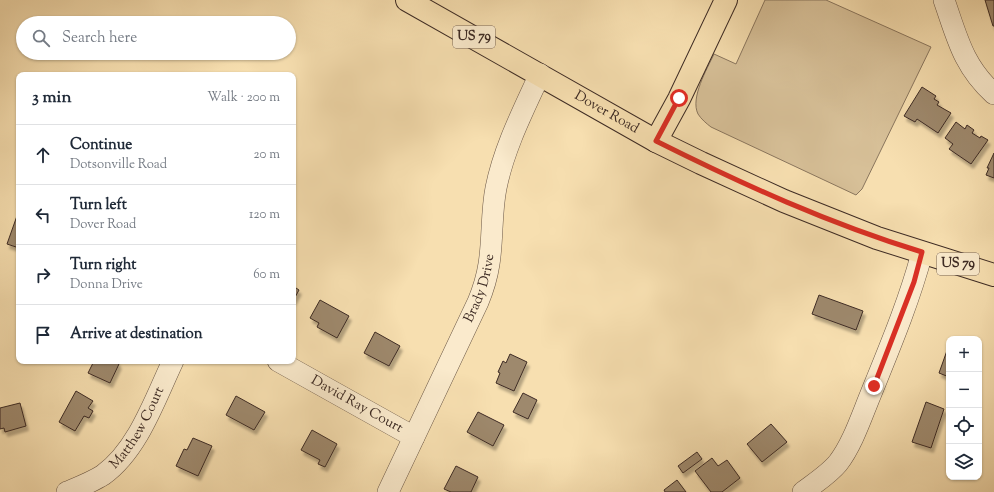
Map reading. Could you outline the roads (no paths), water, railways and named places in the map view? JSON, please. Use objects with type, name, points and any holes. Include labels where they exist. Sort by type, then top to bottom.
[{"type":"main road","name":"Dover Road","points":[[408,0],[656,141],[701,163],[784,201],[877,238],[994,275]]},
{"type":"main road","points":[[656,141],[679,98],[726,0]]},
{"type":"street","points":[[944,0],[963,52],[970,66],[982,82],[994,94]]},
{"type":"street","name":"Brady Drive","points":[[388,492],[481,296],[490,264],[496,189],[504,159],[515,130],[540,74]]},
{"type":"street","points":[[803,492],[838,463],[846,450],[860,421],[904,310],[914,282],[922,252]]},
{"type":"street","name":"Matthew Court","points":[[67,492],[102,475],[129,449],[139,432],[171,364]]},
{"type":"street","name":"David Ray Court","points":[[283,364],[414,437]]}]
